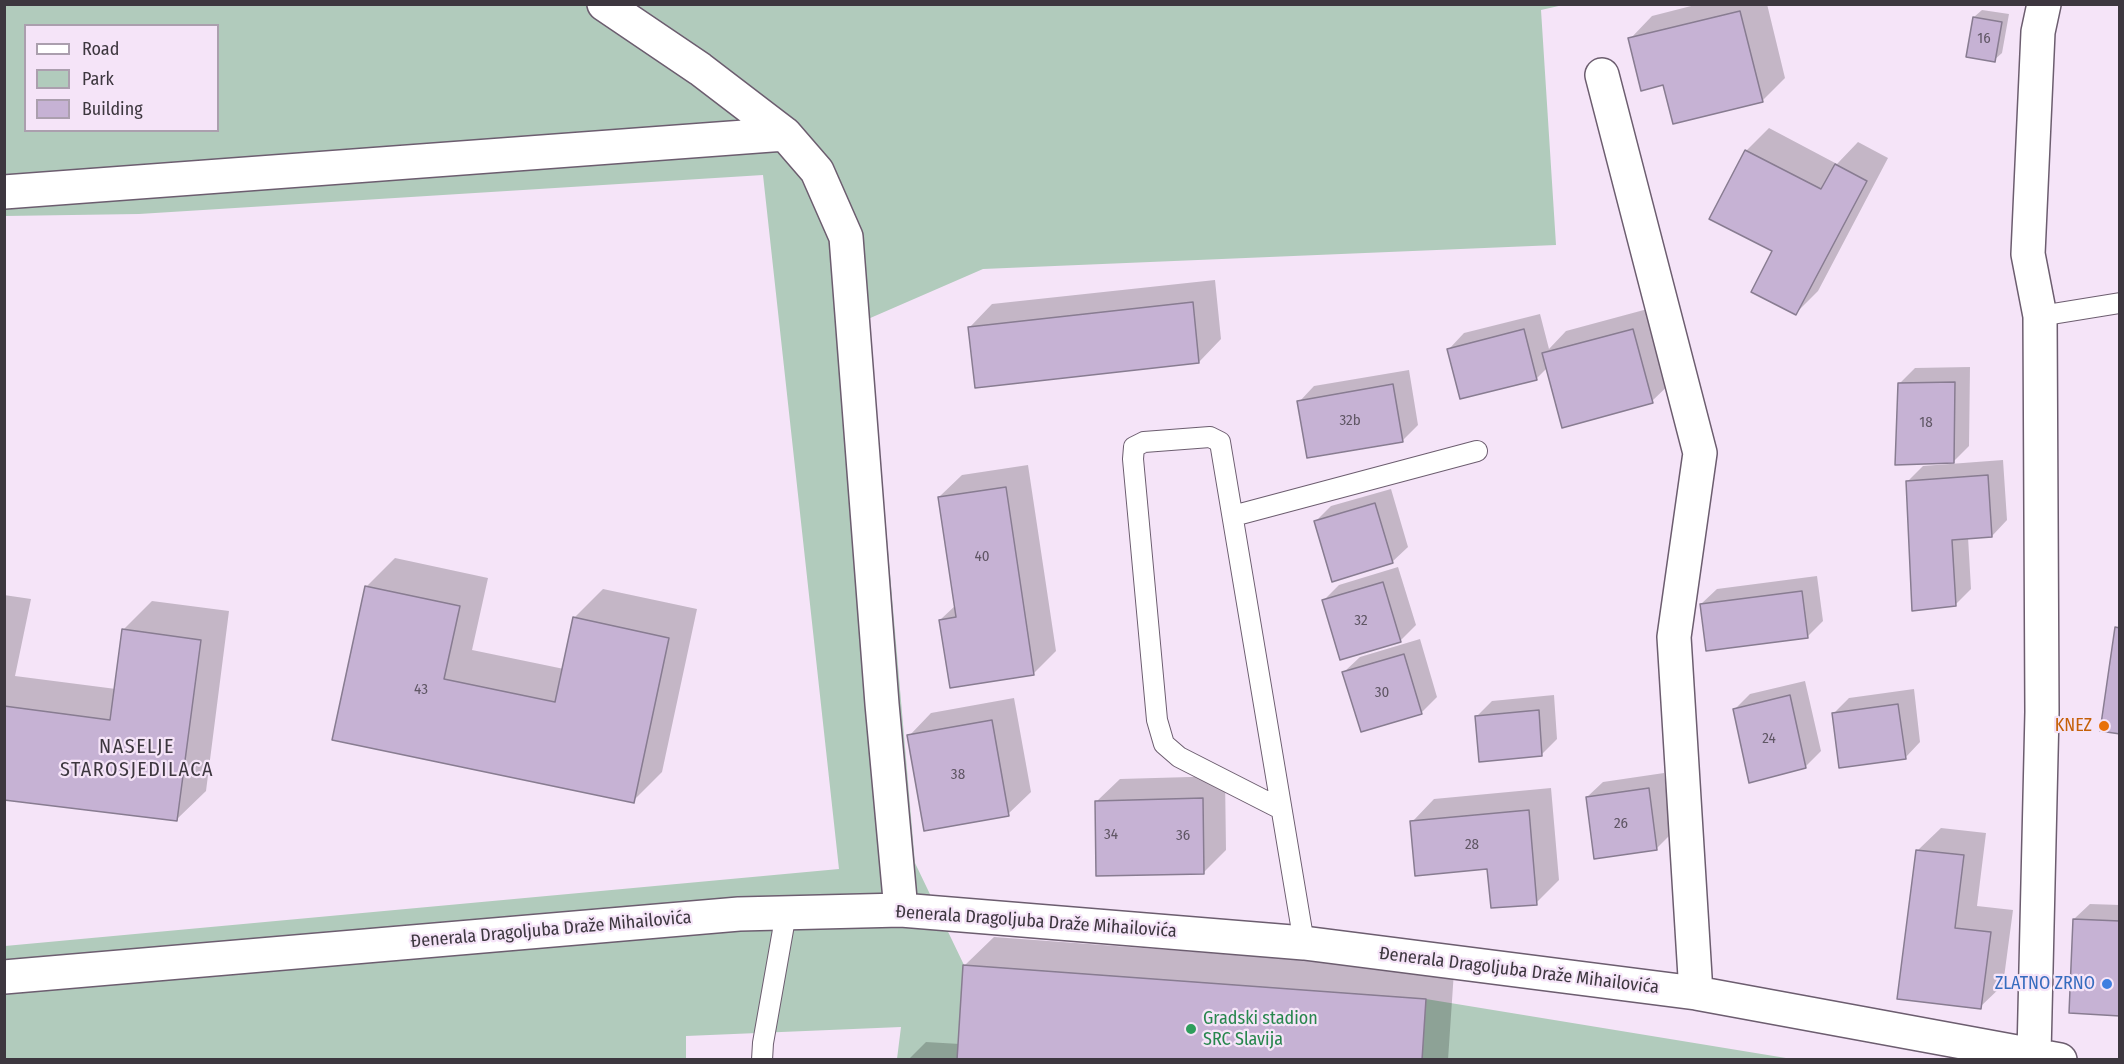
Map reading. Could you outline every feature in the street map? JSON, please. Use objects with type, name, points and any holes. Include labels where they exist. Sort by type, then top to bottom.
[{"type":"street","points":[[604,4],[700,69],[785,134],[817,171],[846,237],[881,692],[901,910]]},
{"type":"street","points":[[2044,4],[2038,32],[2028,254],[2040,316],[2047,1057]]},
{"type":"street","points":[[1602,75],[1700,453],[1674,637],[1696,993]]},
{"type":"street","points":[[4,192],[785,134]]},
{"type":"street","name":"Đenerala Dragoljuba Draže Mihailovića","points":[[4,977],[727,915],[901,910],[1304,944],[1696,993],[2047,1057]]},
{"type":"lane","points":[[2040,316],[2120,303]]},
{"type":"lane","points":[[1281,809],[1179,757],[1164,744],[1157,720],[1133,459],[1134,447],[1144,442],[1210,437],[1220,441],[1304,944]]},
{"type":"lane","points":[[1233,516],[1477,451]]},
{"type":"lane","points":[[762,1059],[786,913]]},
{"type":"green space","points":[[5,5],[1563,5],[1541,10],[1556,245],[983,269],[868,319],[915,863],[964,965],[1426,999],[1792,1059],[897,1059],[901,1027],[686,1036],[686,1060],[5,1060],[5,946],[839,869],[763,175],[139,214],[5,216]]},
{"type":"building","points":[[1740,11],[1763,102],[1673,124],[1663,85],[1641,91],[1628,38]]},
{"type":"building","points":[[1973,17],[2002,22],[1995,62],[1966,57]]},
{"type":"building","points":[[1745,150],[1821,189],[1835,164],[1867,181],[1796,315],[1751,292],[1772,251],[1709,219]]},
{"type":"building","points":[[1193,302],[1199,363],[975,388],[968,327]]},
{"type":"building","points":[[1524,329],[1537,380],[1460,399],[1447,349]]},
{"type":"building","points":[[1633,329],[1653,403],[1562,428],[1542,353]]},
{"type":"building","points":[[1955,382],[1954,463],[1895,465],[1898,383]]},
{"type":"building","points":[[1393,384],[1403,442],[1307,458],[1297,401]]},
{"type":"building","points":[[1988,475],[1992,537],[1952,540],[1956,606],[1912,611],[1906,481]]},
{"type":"building","points":[[1006,487],[1034,675],[950,688],[939,620],[956,617],[938,497]]},
{"type":"building","points":[[1375,503],[1393,563],[1332,582],[1314,521]]},
{"type":"building","points":[[1383,582],[1401,642],[1340,660],[1322,600]]},
{"type":"building","points":[[365,586],[460,606],[444,679],[555,702],[573,617],[669,638],[634,803],[332,740]]},
{"type":"building","points":[[1802,591],[1808,638],[1706,651],[1700,604]]},
{"type":"building","points":[[2115,627],[2120,628],[2120,734],[2100,731]]},
{"type":"building","points":[[122,629],[201,640],[177,821],[4,800],[4,706],[110,720]]},
{"type":"building","points":[[1404,654],[1422,714],[1361,732],[1342,672]]},
{"type":"building","points":[[1790,695],[1806,768],[1749,783],[1733,709]]},
{"type":"building","points":[[1898,704],[1906,759],[1839,768],[1832,713]]},
{"type":"building","points":[[1539,710],[1542,756],[1479,762],[1475,716]]},
{"type":"building","points":[[992,720],[1009,816],[924,831],[907,735]]},
{"type":"building","points":[[1649,788],[1657,850],[1594,859],[1586,797]]},
{"type":"building","points":[[1203,798],[1204,874],[1096,876],[1095,801]]},
{"type":"building","points":[[1529,810],[1537,905],[1491,908],[1487,869],[1415,876],[1410,821]]},
{"type":"building","points":[[1916,850],[1964,855],[1955,928],[1991,932],[1981,1009],[1897,999]]},
{"type":"building","points":[[2073,919],[2120,921],[2120,1016],[2069,1013]]},
{"type":"building","name":"Gradski stadion SRC Slavija","points":[[963,965],[1426,999],[1422,1060],[957,1060]]},
{"type":"place","name":"KNEZ","points":[[2104,726]]},
{"type":"place","name":"ZLATNO ZRNO","points":[[2107,984]]},
{"type":"place","name":"Gradski stadion SRC Slavija","points":[[1191,1029]]},
{"type":"district","name":"NASELJE STAROSJEDILACA","points":[[137,758]]}]
